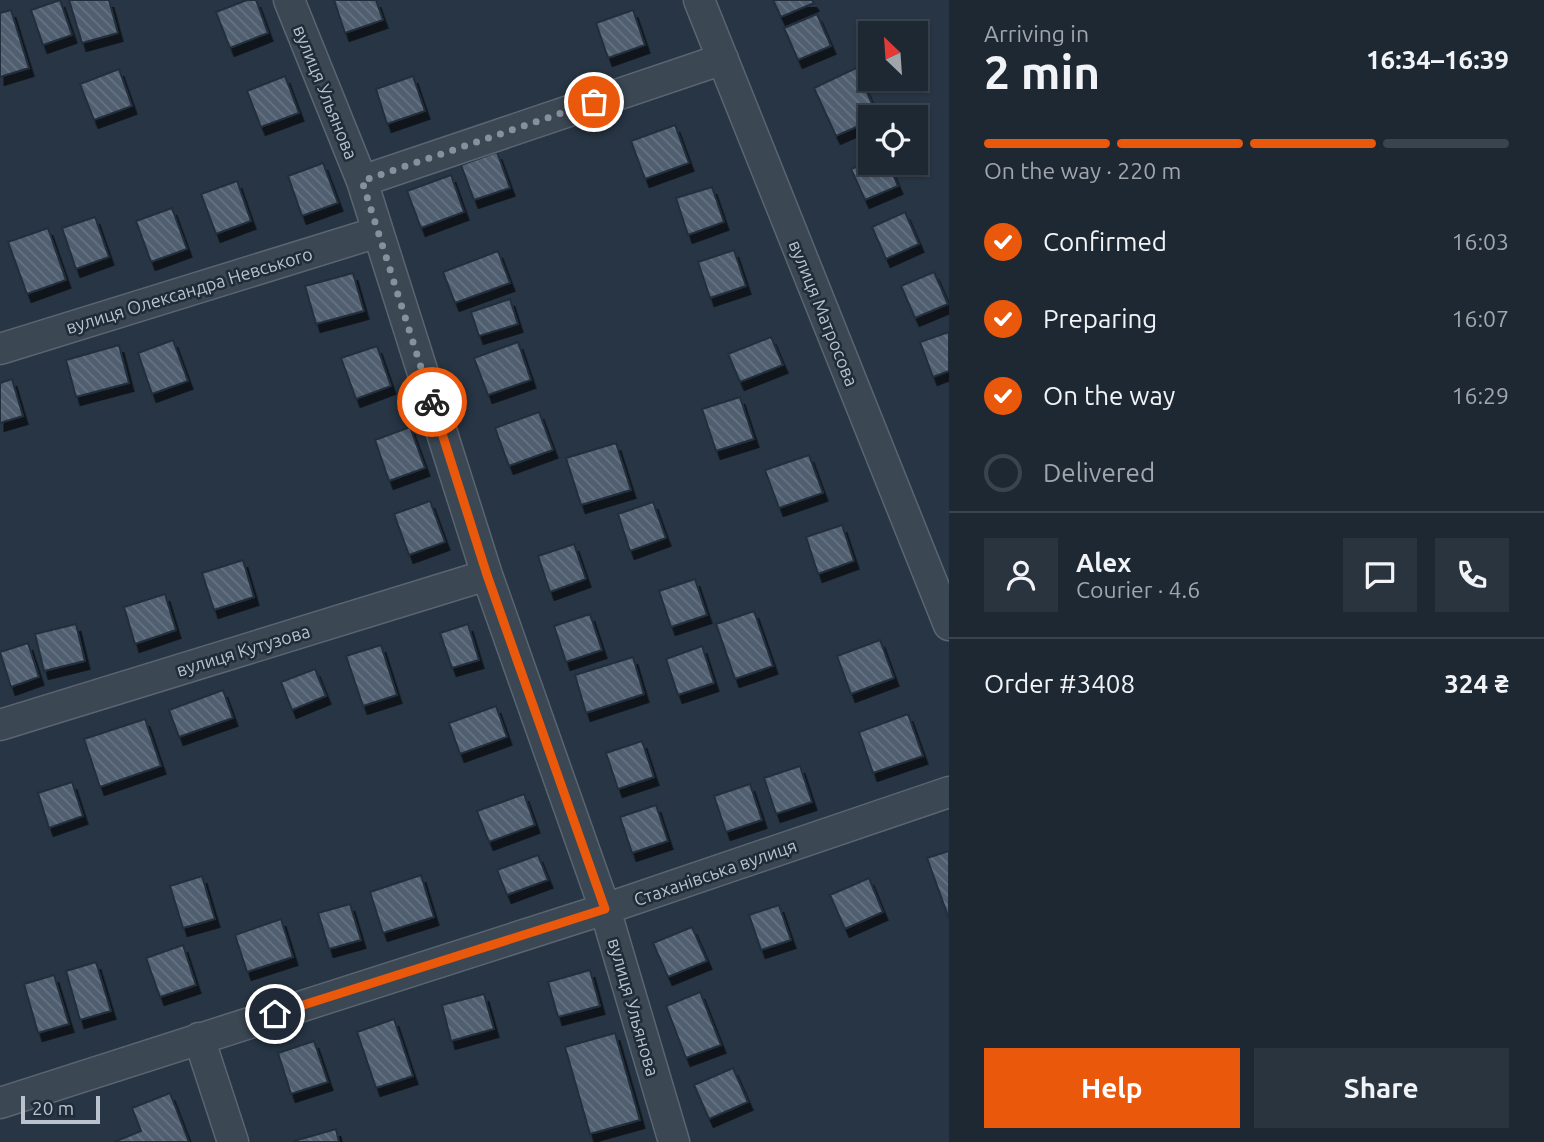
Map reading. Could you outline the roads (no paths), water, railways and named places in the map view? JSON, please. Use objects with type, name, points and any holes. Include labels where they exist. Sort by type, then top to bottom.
[{"type":"street","name":"вулиця Ульянова","points":[[289,0],[362,181],[487,575],[605,909],[674,1142]]},
{"type":"street","name":"вулиця Матросова","points":[[699,0],[949,625]]},
{"type":"street","points":[[362,181],[723,59]]},
{"type":"street","name":"вулиця Олександра Невського","points":[[0,349],[378,232]]},
{"type":"street","name":"вулиця Кутузова","points":[[0,725],[487,575]]},
{"type":"street","name":"Стаханівська вулиця","points":[[0,1103],[605,909],[949,792]]},
{"type":"street","points":[[199,1038],[233,1142]]}]
